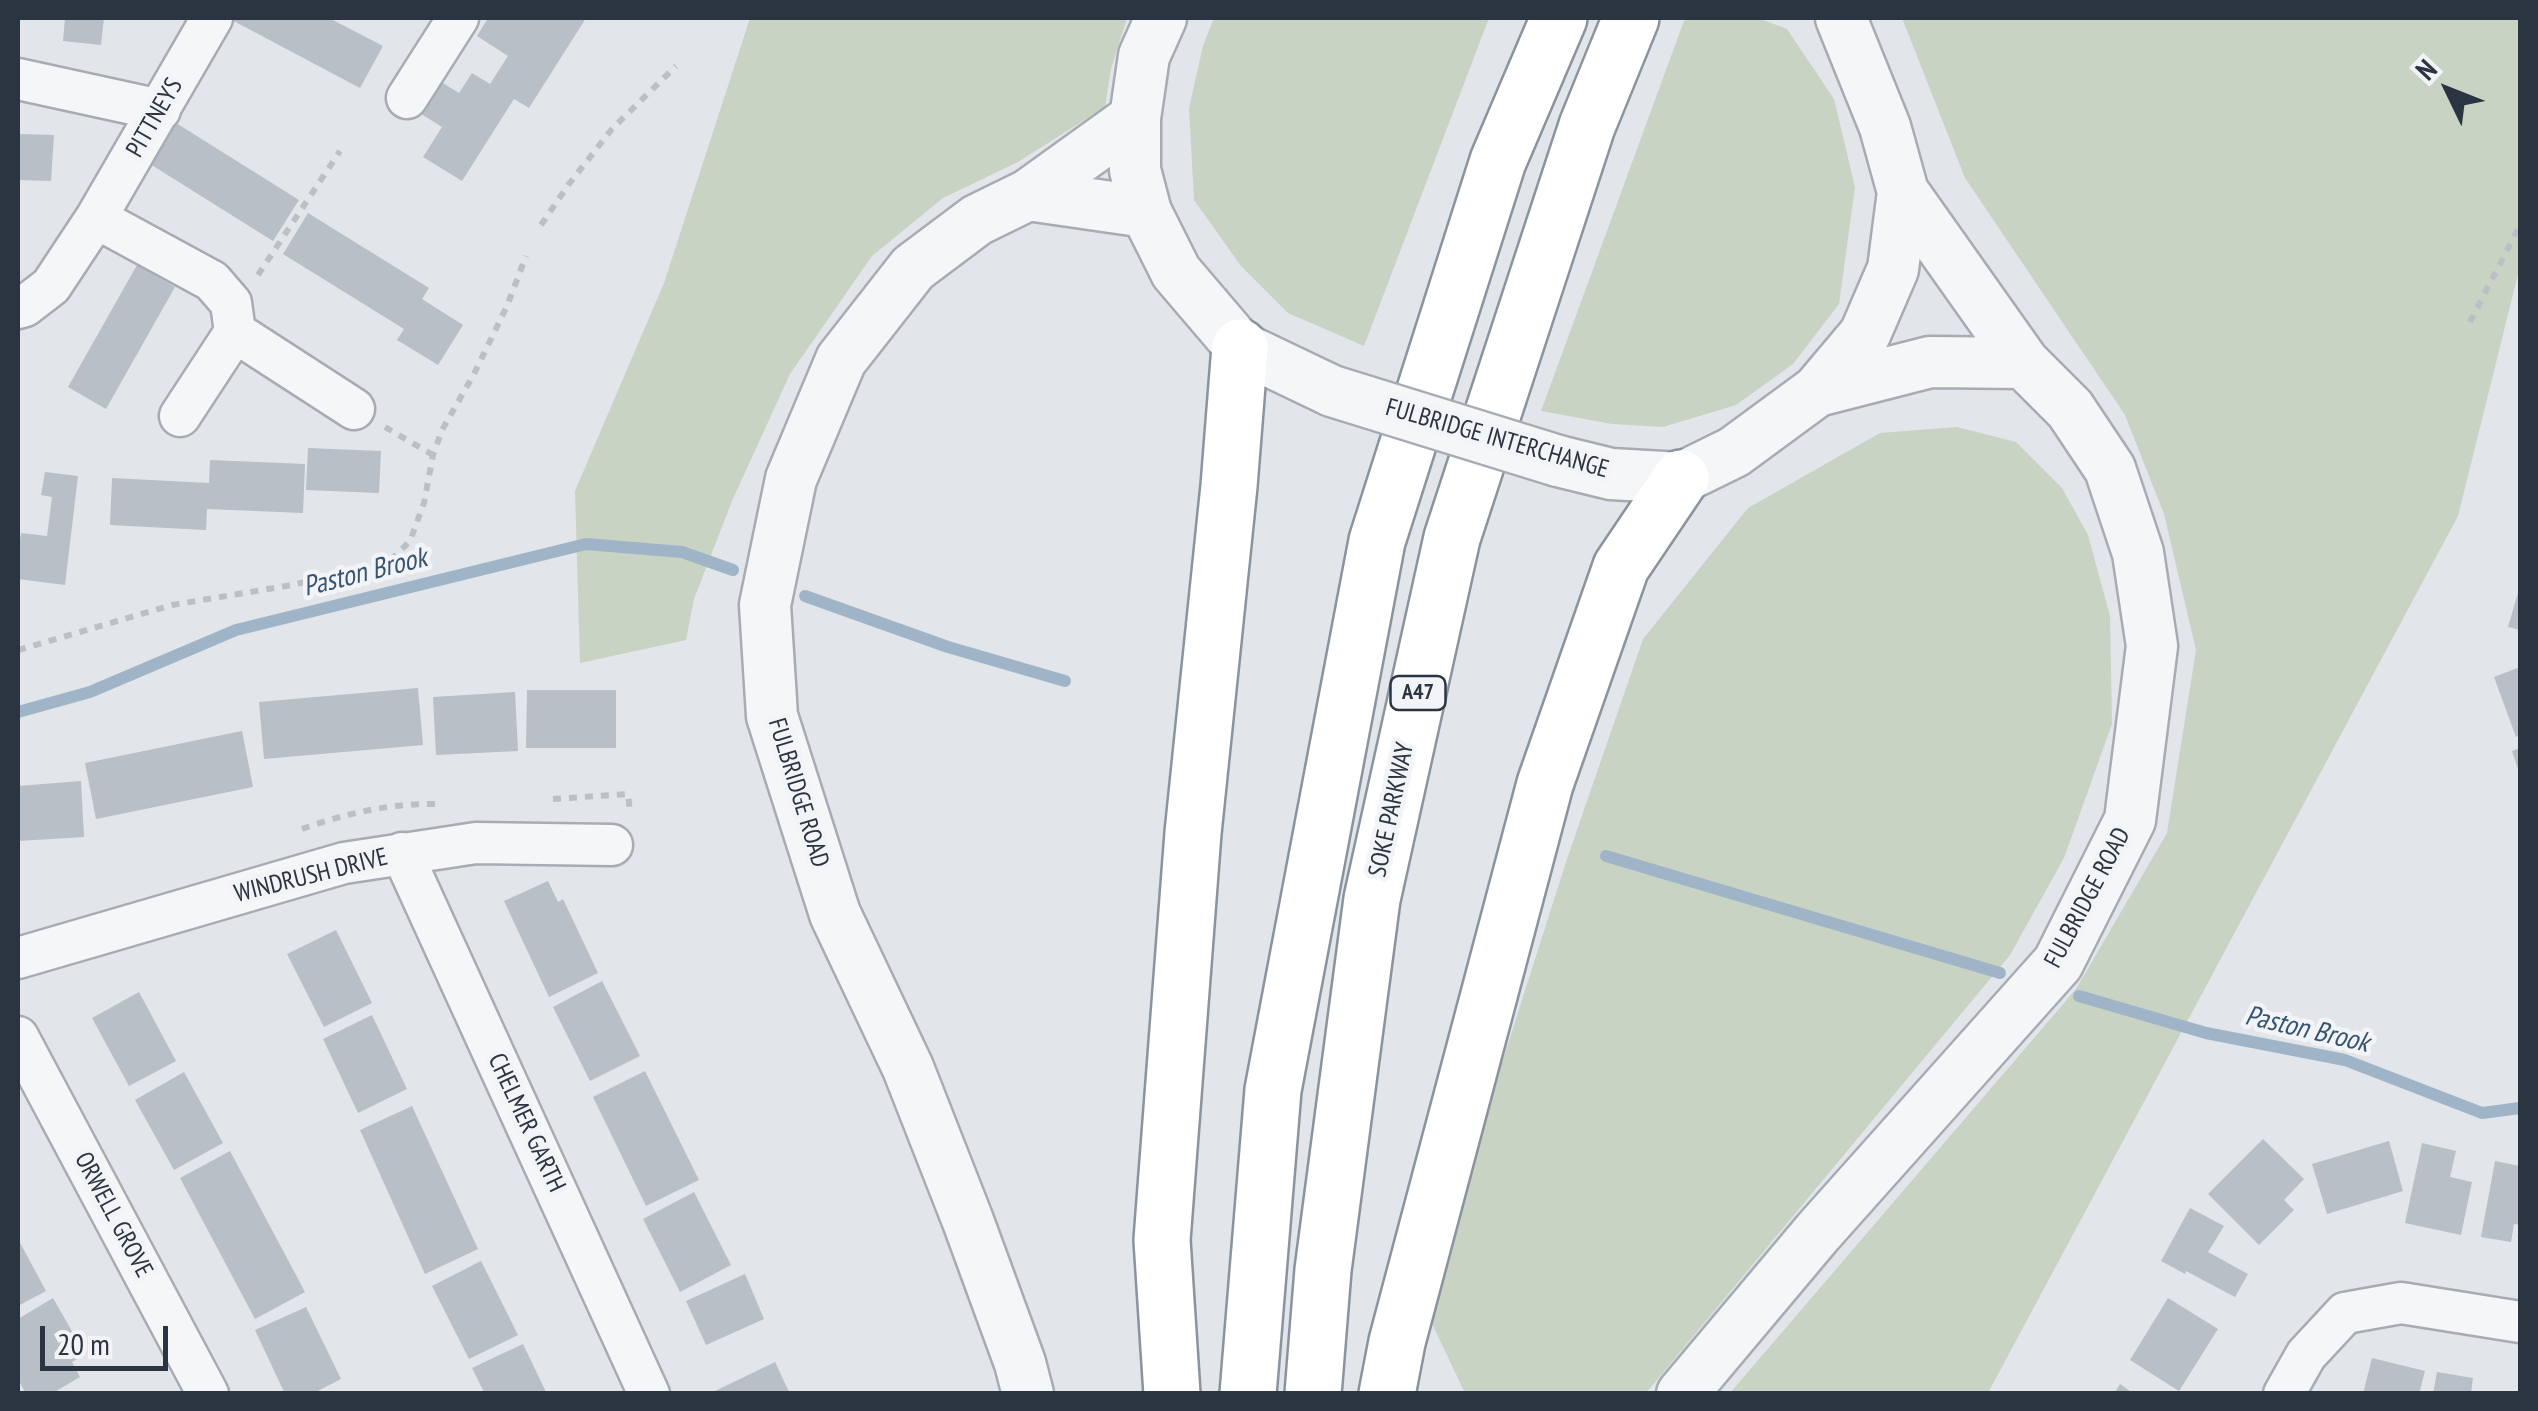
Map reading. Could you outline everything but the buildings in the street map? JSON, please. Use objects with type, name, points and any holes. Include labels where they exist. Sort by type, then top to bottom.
[{"type":"highway","points":[[1248,1394],[1273,1090],[1377,541],[1498,161],[1559,18]]},
{"type":"highway","name":"SOKE PARKWAY","points":[[1313,1394],[1323,1270],[1372,899],[1452,538],[1587,126],[1631,18]]},
{"type":"highway","points":[[1172,1394],[1162,1240],[1193,834],[1240,347]]},
{"type":"highway","points":[[1388,1394],[1397,1342],[1545,784],[1621,567],[1681,478]]},
{"type":"street","name":"PITTNEYS","points":[[18,308],[51,286],[96,218],[212,18]]},
{"type":"street","points":[[407,98],[458,18]]},
{"type":"street","name":"FULBRIDGE INTERCHANGE","points":[[1162,18],[1144,56],[1135,118],[1136,170],[1146,212],[1176,272],[1240,347],[1332,390],[1558,461],[1612,474],[1681,478],[1734,452],[1817,392],[1865,334],[1893,269],[1903,192],[1886,127],[1841,18]]},
{"type":"street","points":[[18,78],[160,110]]},
{"type":"street","name":"FULBRIDGE ROAD","points":[[1028,1394],[968,1221],[908,1068],[834,914],[772,716],[765,605],[791,479],[841,360],[912,268],[977,220],[1028,196],[1135,118]]},
{"type":"street","name":"FULBRIDGE ROAD","points":[[1682,1394],[1818,1232],[2058,963],[2130,820],[2152,646],[2138,553],[2110,468],[2070,409],[2024,363],[1903,192]]},
{"type":"street","points":[[1028,196],[1146,212]]},
{"type":"street","points":[[96,218],[212,281],[233,317],[354,409]]},
{"type":"street","points":[[180,416],[233,317]]},
{"type":"street","points":[[1817,392],[1930,362],[2024,363]]},
{"type":"street","name":"WINDRUSH DRIVE","points":[[18,958],[344,863],[476,843],[612,844]]},
{"type":"street","name":"CHELMER GARTH","points":[[402,852],[649,1394]]},
{"type":"street","name":"ORWELL GROVE","points":[[18,1038],[208,1394]]},
{"type":"street","points":[[2284,1394],[2306,1356],[2344,1312],[2401,1303],[2520,1322]]},
{"type":"path","points":[[542,225],[612,129],[676,66]]},
{"type":"path","points":[[233,317],[340,151]]},
{"type":"path","points":[[2470,322],[2520,226]]},
{"type":"path","points":[[18,650],[172,605],[286,586],[391,560],[410,541],[424,504],[442,430],[507,306],[526,256]]},
{"type":"path","points":[[354,409],[433,455]]},
{"type":"green space","points":[[750,18],[1127,18],[1111,69],[1105,107],[1018,162],[943,198],[872,256],[790,374],[732,501],[694,599],[686,640],[580,663],[575,491],[664,283]]},
{"type":"green space","points":[[1214,18],[1489,18],[1364,346],[1288,313],[1241,266],[1194,200],[1189,108],[1203,46]]},
{"type":"green space","points":[[1685,18],[1758,18],[1787,29],[1834,99],[1855,187],[1839,304],[1793,364],[1736,405],[1663,427],[1612,424],[1541,411]]},
{"type":"green space","points":[[1902,18],[2520,18],[2520,270],[2458,516],[1988,1393],[1730,1393],[2076,989],[2167,833],[2196,650],[2164,514],[2125,415],[1965,178]]},
{"type":"green space","points":[[1957,427],[2016,442],[2062,488],[2088,535],[2110,616],[2112,724],[2064,858],[2010,955],[1646,1393],[1465,1393],[1424,1307],[1567,859],[1643,639],[1748,508],[1880,433]]},
{"type":"waterway","name":"Paston Brook","points":[[18,712],[90,692],[236,630],[586,544],[682,552],[733,570]]},
{"type":"waterway","name":"Paston Brook","points":[[805,596],[948,647],[1065,681]]},
{"type":"waterway","name":"Paston Brook","points":[[1606,856],[2000,973]]},
{"type":"waterway","name":"Paston Brook","points":[[2079,996],[2206,1033],[2345,1060],[2482,1113],[2520,1108]]}]
